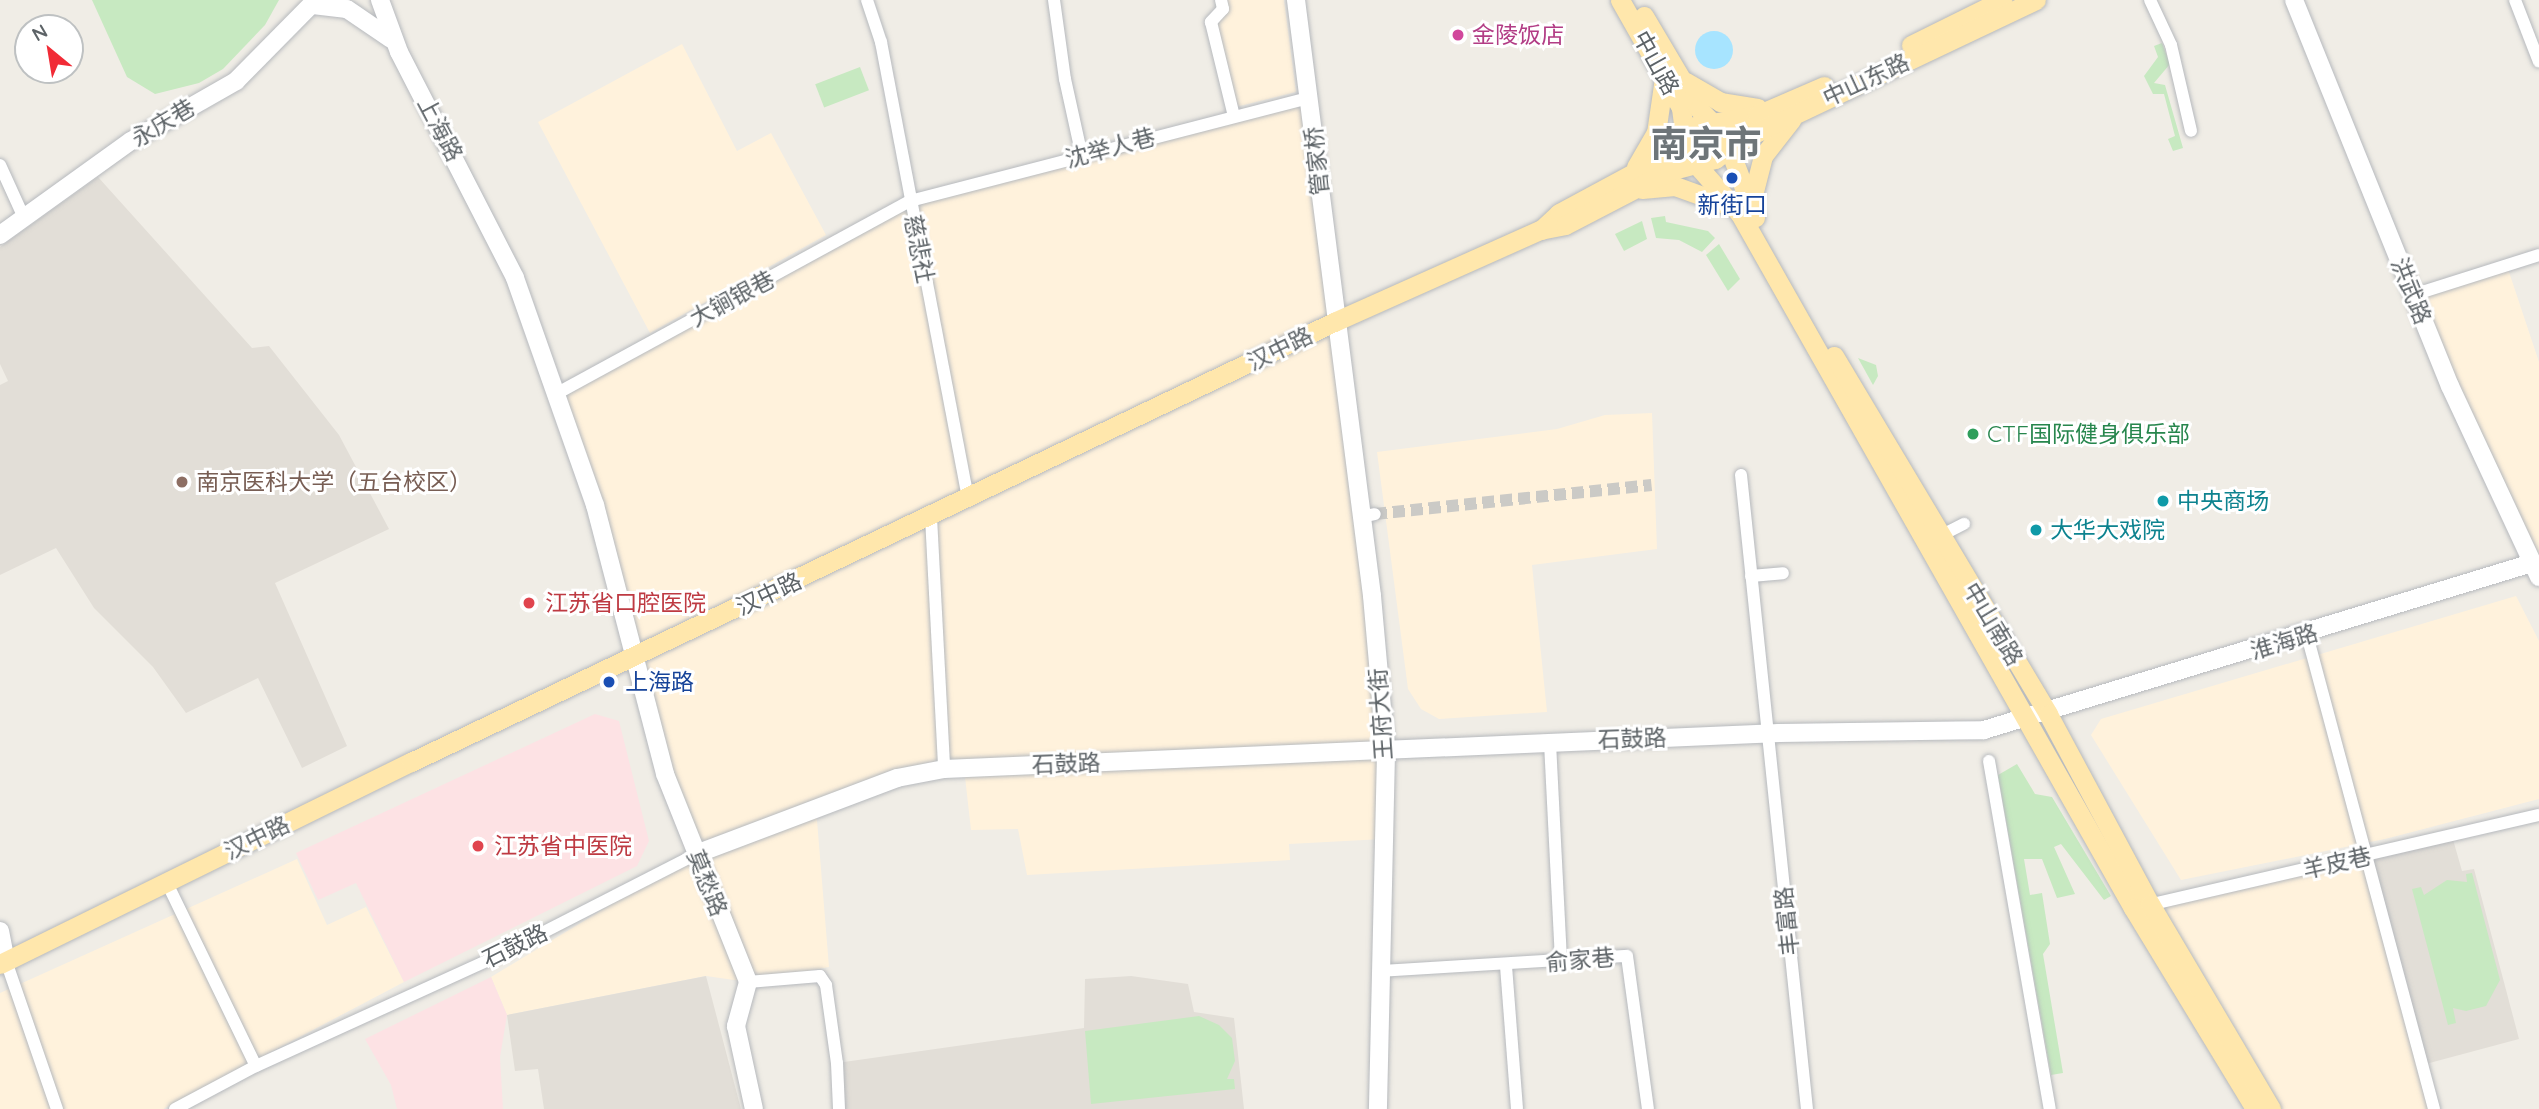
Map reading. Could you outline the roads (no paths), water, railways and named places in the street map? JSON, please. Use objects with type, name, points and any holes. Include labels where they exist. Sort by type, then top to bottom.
[{"type":"main road","name":"中山路","points":[[1620,0],[1670,74],[1699,108],[1709,134]]},
{"type":"main road","name":"中山路","points":[[1635,0],[1670,74],[1681,108],[1709,134]]},
{"type":"main road","name":"中山东路","points":[[1699,164],[1709,134],[1757,115],[1793,108],[2002,0]]},
{"type":"main road","name":"中山东路","points":[[1709,134],[1793,108],[2036,0]]},
{"type":"main road","points":[[1627,185],[1652,145],[1670,74],[1720,102],[1750,109],[1793,108]]},
{"type":"main road","points":[[1627,185],[1675,186],[1718,199],[1744,211],[1763,156],[1793,108]]},
{"type":"main road","name":"中山路","points":[[1699,164],[1687,154],[1709,134]]},
{"type":"main road","name":"汉中路","points":[[1627,185],[1663,157],[1709,134]]},
{"type":"main road","name":"中山南路","points":[[1709,134],[1744,211],[2029,719],[2142,906],[2271,1109]]},
{"type":"main road","name":"汉中路","points":[[3,963],[1334,322],[1541,230],[1559,212],[1627,185],[1699,164]]},
{"type":"main road","name":"中山南路","points":[[1699,164],[1744,211],[2048,713],[2142,906],[2255,1109]]},
{"type":"street","name":"上海路","points":[[380,0],[392,39],[515,278],[595,505],[638,656]]},
{"type":"street","name":"慈悲社","points":[[867,0],[881,42],[968,499]]},
{"type":"street","points":[[1054,0],[1065,79],[1082,156]]},
{"type":"street","points":[[1222,0],[1223,9],[1211,22],[1234,116]]},
{"type":"street","name":"管家桥","points":[[1296,0],[1311,97],[1334,322]]},
{"type":"street","points":[[2150,0],[2174,54],[2191,131]]},
{"type":"street","name":"洪武路","points":[[2294,0],[2413,295],[2537,567]]},
{"type":"street","points":[[2515,0],[2539,62]]},
{"type":"street","points":[[314,2],[346,9],[392,39]]},
{"type":"street","name":"永庆巷","points":[[0,235],[131,141],[236,80],[314,2]]},
{"type":"street","name":"沈举人巷","points":[[910,201],[1311,97]]},
{"type":"street","points":[[0,165],[24,218]]},
{"type":"street","name":"大锏银巷","points":[[554,394],[910,201]]},
{"type":"street","points":[[2413,295],[2539,255]]},
{"type":"street","name":"王府大街","points":[[1334,322],[1368,515],[1386,753],[1378,1109]]},
{"type":"street","name":"丰富路","points":[[1741,475],[1807,1109]]},
{"type":"street","points":[[931,517],[944,769]]},
{"type":"street","points":[[1940,536],[1964,524]]},
{"type":"street","name":"淮海路","points":[[2029,719],[2537,567]]},
{"type":"street","points":[[1751,576],[1783,573]]},
{"type":"street","points":[[2307,635],[2434,1109]]},
{"type":"street","name":"莫愁路","points":[[638,656],[665,774],[748,982]]},
{"type":"street","name":"石鼓路","points":[[176,1109],[256,1066],[497,956],[696,854],[897,778],[944,769],[1386,753],[1766,733],[1984,730],[2029,719]]},
{"type":"street","points":[[1550,743],[1561,961]]},
{"type":"street","points":[[1989,761],[2050,1109]]},
{"type":"street","name":"羊皮巷","points":[[2142,906],[2539,815]]},
{"type":"street","points":[[167,883],[256,1066]]},
{"type":"street","points":[[0,931],[3,963],[57,1109]]},
{"type":"street","name":"俞家巷","points":[[1380,971],[1506,966],[1627,956],[1648,1109]]},
{"type":"street","points":[[1506,966],[1517,1109]]},
{"type":"street","points":[[754,1109],[736,1026],[748,982],[820,976],[826,985],[837,1063],[839,1109]]},
{"type":"water","points":[[1714,31],[1728,36],[1733,50],[1728,64],[1714,69],[1700,64],[1695,50],[1700,36]]},
{"type":"tunnel","points":[[1375,514],[1651,485]]},
{"type":"place","name":"金陵饭店","points":[[1458,35]]},
{"type":"place","name":"新街口","points":[[1732,178]]},
{"type":"place","name":"CTF国际健身俱乐部","points":[[1973,434]]},
{"type":"place","name":"南京医科大学（五台校区）","points":[[182,482]]},
{"type":"place","name":"中央商场","points":[[2163,501]]},
{"type":"place","name":"大华大戏院","points":[[2036,530]]},
{"type":"place","name":"江苏省口腔医院","points":[[529,603]]},
{"type":"place","name":"上海路","points":[[609,682]]},
{"type":"place","name":"江苏省中医院","points":[[478,846]]},
{"type":"district","name":"南京市","points":[[1706,143]]}]
